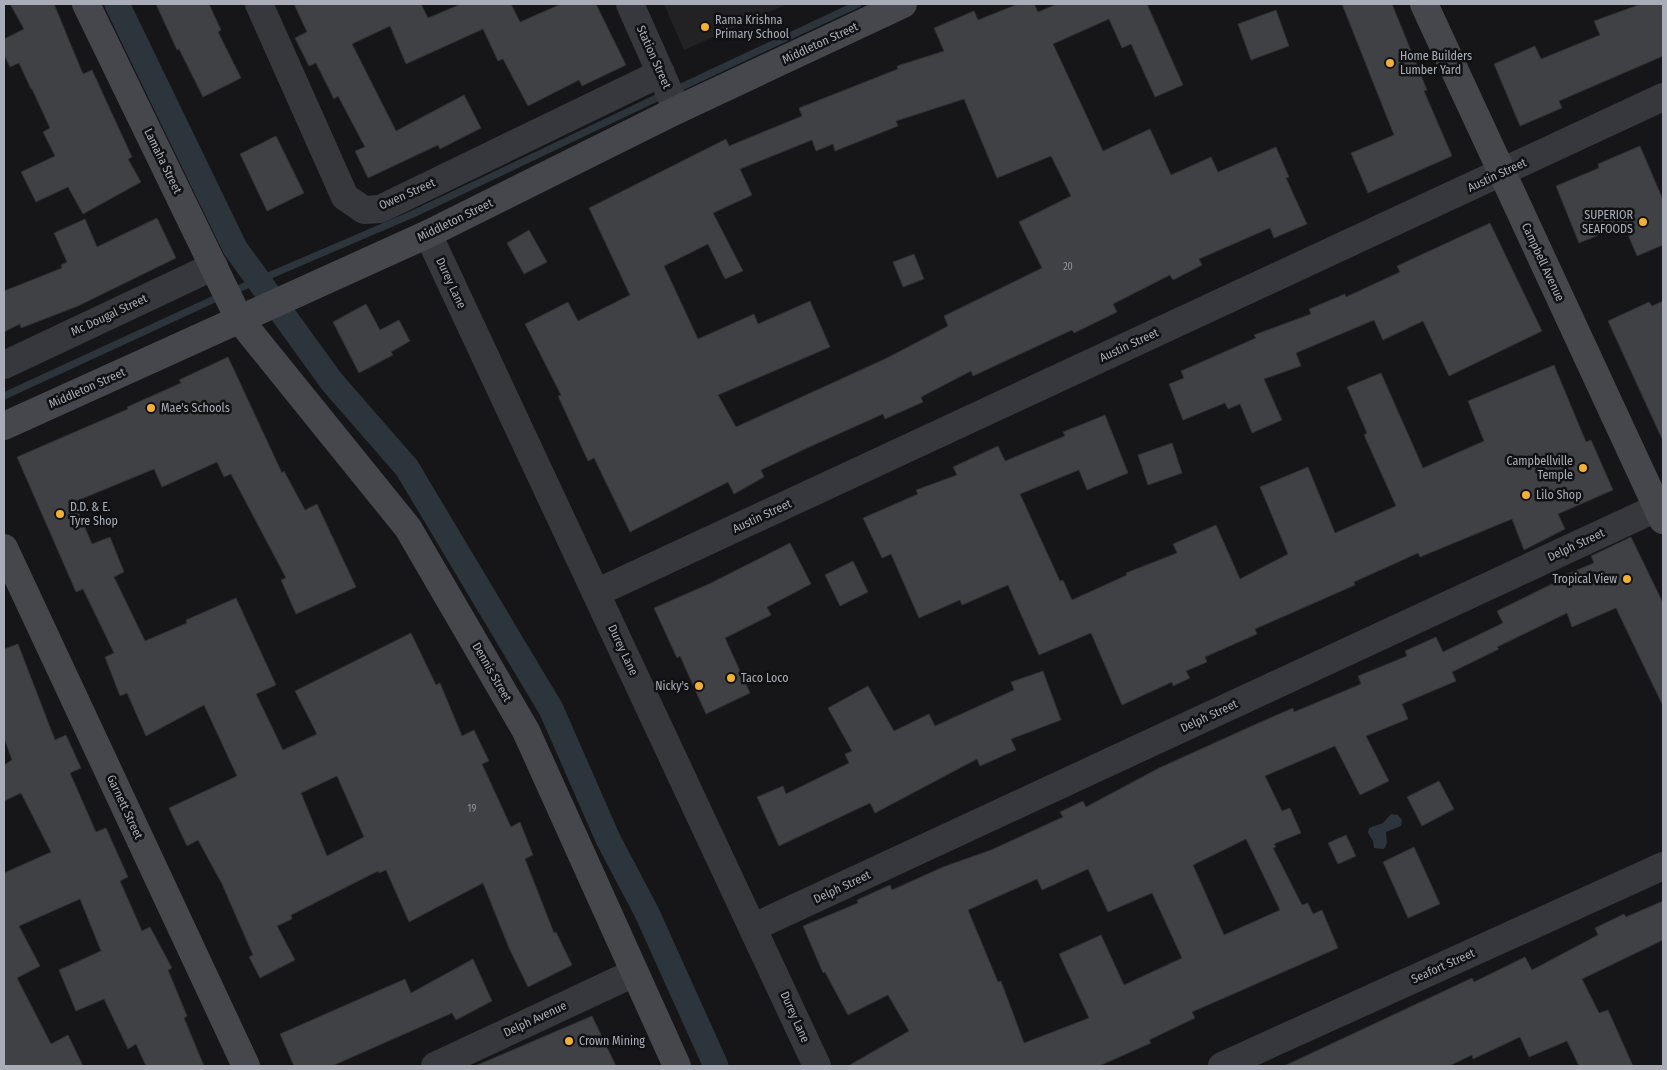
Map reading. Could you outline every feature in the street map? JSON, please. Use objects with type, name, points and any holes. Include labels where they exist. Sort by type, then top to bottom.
[{"type":"street","name":"Lamaha Street","points":[[86,4],[216,270],[245,312]]},
{"type":"street","name":"Owen Street","points":[[259,4],[345,196],[364,210],[380,209],[661,73]]},
{"type":"street","name":"Station Street","points":[[630,4],[678,110]]},
{"type":"street","name":"Middleton Street","points":[[4,426],[245,312],[297,293],[428,234],[678,110],[903,4]]},
{"type":"street","name":"Campbell Avenue","points":[[1424,4],[1661,511]]},
{"type":"street","name":"Austin Street","points":[[596,594],[1663,97]]},
{"type":"street","name":"Durey Lane","points":[[428,234],[818,1066]]},
{"type":"street","name":"Mc Dougal Street","points":[[4,365],[216,270]]},
{"type":"street","name":"Dennis Street","points":[[245,312],[408,528],[526,731],[677,1066]]},
{"type":"street","name":"Delph Street","points":[[754,927],[1661,511]]},
{"type":"street","name":"Garnett Street","points":[[4,548],[246,1066]]},
{"type":"street","name":"Seafort Street","points":[[1222,1066],[1663,866]]},
{"type":"street","name":"Delph Avenue","points":[[435,1066],[634,973]]},
{"type":"shaded area","name":"Rama Krishna Primary School","points":[[664,4],[787,4],[684,50]]},
{"type":"shaded area","points":[[1391,814],[1398,815],[1402,820],[1401,826],[1386,832],[1387,843],[1384,849],[1374,848],[1373,841],[1368,833],[1369,828],[1383,823]]},
{"type":"building","points":[[10,4],[54,4],[83,74],[92,70],[132,157],[128,159],[141,182],[83,214],[68,187],[36,202],[21,172],[55,156],[43,132],[50,128],[19,63],[10,67],[4,55],[4,39],[24,29]]},
{"type":"building","points":[[156,4],[209,4],[221,30],[218,32],[241,78],[203,97],[179,49],[177,50]]},
{"type":"building","points":[[294,4],[421,4],[428,18],[461,4],[511,4],[520,22],[561,4],[596,4],[626,65],[582,86],[579,80],[528,106],[503,59],[498,61],[483,29],[406,64],[390,26],[352,44],[396,131],[464,95],[481,128],[440,149],[438,145],[368,178],[355,151],[365,147],[338,96],[334,99],[316,63],[309,66],[295,38],[307,32]]},
{"type":"building","points":[[1018,4],[1034,4],[1038,12],[1057,4],[1147,4],[1183,85],[1155,97],[1131,44],[1122,48],[1109,19],[1053,44],[1103,151],[1150,129],[1171,175],[1211,157],[1218,172],[1276,147],[1289,177],[1286,178],[1307,224],[1274,238],[1270,228],[1199,259],[1202,265],[1173,280],[1170,275],[1113,304],[1117,312],[1074,333],[1072,330],[973,376],[971,371],[921,397],[923,402],[885,419],[883,414],[807,448],[761,470],[764,477],[734,494],[728,482],[630,532],[594,458],[588,461],[558,396],[561,395],[525,324],[568,302],[578,321],[630,295],[589,208],[726,139],[729,146],[802,116],[799,108],[898,69],[897,66],[944,51],[934,28],[974,11],[978,20]],"holes":[[[964,99],[997,178],[1051,156],[1071,196],[1019,222],[1042,268],[944,316],[948,326],[887,358],[736,427],[718,395],[830,347],[810,301],[758,324],[754,314],[698,339],[664,266],[708,244],[725,279],[743,271],[713,213],[752,195],[740,169],[812,140],[816,151],[833,144],[835,151],[898,126],[896,121]]]},
{"type":"building","points":[[1342,4],[1392,4],[1427,90],[1424,91],[1452,156],[1368,193],[1351,153],[1394,135]]},
{"type":"building","points":[[1641,4],[1663,4],[1663,56],[1559,101],[1562,108],[1520,126],[1494,64],[1535,46],[1541,59],[1600,35],[1594,21]]},
{"type":"building","points":[[1276,10],[1289,46],[1251,60],[1238,24]]},
{"type":"building","points":[[276,136],[304,193],[267,211],[240,154]]},
{"type":"building","points":[[1640,146],[1663,200],[1663,245],[1637,256],[1624,225],[1579,243],[1556,186],[1599,168],[1598,164]]},
{"type":"building","points":[[157,218],[176,258],[78,306],[21,328],[20,324],[4,332],[4,291],[62,268],[61,265],[67,262],[54,233],[85,219],[97,247]]},
{"type":"building","points":[[1490,223],[1542,331],[1449,376],[1423,321],[1383,340],[1374,320],[1296,353],[1301,366],[1264,379],[1282,420],[1252,433],[1240,404],[1228,409],[1225,403],[1183,420],[1169,384],[1184,378],[1181,371],[1256,338],[1254,335],[1311,314],[1309,309],[1345,294],[1346,297],[1400,272],[1397,266]]},
{"type":"building","points":[[529,230],[547,262],[524,274],[507,243]]},
{"type":"building","points":[[914,254],[924,279],[903,287],[893,262]]},
{"type":"building","points":[[1663,301],[1663,441],[1608,321],[1649,302],[1652,306]]},
{"type":"building","points":[[366,304],[380,330],[399,320],[410,341],[391,352],[393,355],[359,373],[333,322]]},
{"type":"building","points":[[228,357],[282,473],[284,471],[305,510],[317,504],[356,587],[296,614],[281,580],[286,578],[231,474],[224,477],[217,462],[162,487],[154,469],[74,502],[92,544],[110,537],[124,572],[114,577],[145,641],[187,623],[186,620],[236,598],[276,685],[256,694],[283,750],[317,734],[295,691],[411,633],[436,685],[440,683],[462,736],[474,730],[489,761],[482,764],[511,827],[520,822],[533,855],[525,859],[554,933],[556,932],[572,965],[528,987],[509,948],[483,883],[409,922],[386,870],[379,873],[378,871],[291,915],[292,919],[277,926],[295,960],[260,978],[249,957],[253,955],[222,884],[198,840],[187,846],[169,808],[237,776],[204,705],[146,736],[127,693],[120,696],[105,657],[114,653],[83,589],[76,592],[17,457],[128,409],[127,407],[181,383],[179,380]],"holes":[[[337,776],[364,837],[327,856],[301,793]]]},
{"type":"building","points":[[1554,365],[1586,442],[1591,440],[1613,490],[1558,514],[1565,529],[1524,550],[1512,519],[1420,557],[1418,553],[1354,582],[1355,585],[1255,629],[1257,634],[1205,657],[1207,662],[1186,671],[1190,678],[1173,686],[1172,682],[1122,705],[1091,633],[1039,655],[1008,585],[962,605],[960,600],[919,618],[891,554],[882,558],[863,518],[918,494],[916,490],[957,475],[953,467],[998,446],[1005,461],[1065,436],[1063,432],[1105,415],[1128,473],[1087,490],[1079,470],[1020,494],[1060,581],[1063,580],[1072,600],[1127,575],[1126,573],[1177,553],[1173,544],[1216,525],[1240,579],[1288,554],[1260,487],[1308,467],[1335,533],[1396,506],[1364,435],[1367,433],[1347,387],[1381,373],[1423,468],[1484,441],[1468,401]]},
{"type":"building","points":[[1172,443],[1182,473],[1148,485],[1138,455]]},
{"type":"building","points":[[1631,537],[1663,603],[1663,706],[1616,608],[1572,627],[1567,613],[1497,647],[1499,649],[1452,672],[1456,681],[1402,704],[1408,719],[1366,736],[1389,781],[1360,795],[1335,746],[1265,776],[1282,811],[1290,808],[1301,833],[1274,844],[1276,847],[1273,848],[1302,905],[1308,903],[1313,914],[1322,910],[1338,948],[1192,1012],[1195,1018],[1149,1040],[1151,1043],[1099,1066],[848,1066],[909,1031],[888,995],[848,1015],[825,972],[823,973],[803,926],[858,903],[857,900],[890,885],[892,890],[943,867],[991,850],[1063,817],[1060,812],[1083,801],[1086,807],[1159,768],[1263,721],[1293,708],[1294,712],[1361,684],[1358,676],[1407,656],[1405,651],[1436,637],[1443,652],[1503,623],[1497,611],[1554,583],[1553,580],[1594,563],[1591,556]],"holes":[[[1246,839],[1280,910],[1224,935],[1193,865]],[[1088,869],[1108,912],[1152,893],[1182,958],[1124,985],[1101,935],[1059,954],[1089,1018],[1024,1043],[1001,981],[998,982],[968,910],[1037,879],[1042,890]]]},
{"type":"building","points":[[790,543],[811,584],[767,607],[771,615],[725,638],[750,693],[706,714],[680,656],[677,658],[654,608],[709,584]]},
{"type":"building","points":[[853,561],[868,592],[840,606],[825,575]]},
{"type":"building","points":[[18,644],[55,740],[66,735],[81,768],[70,773],[96,832],[106,828],[128,877],[120,881],[142,931],[150,927],[172,968],[168,970],[187,1016],[184,1018],[204,1066],[146,1066],[136,1044],[128,1049],[104,999],[76,1011],[59,970],[101,951],[80,899],[19,926],[40,966],[17,978],[51,1044],[68,1035],[83,1066],[4,1066],[4,873],[51,852],[21,793],[4,801],[4,765],[12,760],[4,738],[4,649]]},
{"type":"building","points":[[1043,671],[1061,720],[1011,739],[1016,750],[980,766],[977,759],[875,813],[870,803],[779,846],[757,797],[783,786],[786,794],[849,763],[845,754],[852,751],[828,708],[868,686],[894,731],[929,714],[935,726],[1014,690],[1011,682]]},
{"type":"building","points":[[1439,781],[1454,809],[1422,826],[1407,797]]},
{"type":"building","points":[[1346,835],[1356,856],[1338,864],[1328,843]]},
{"type":"building","points":[[1414,847],[1440,904],[1408,918],[1383,862]]},
{"type":"building","points":[[1663,901],[1663,940],[1582,979],[1599,1013],[1608,1010],[1633,1066],[1579,1066],[1567,1041],[1529,1057],[1520,1037],[1473,1059],[1472,1055],[1449,1066],[1284,1066],[1472,978],[1474,982],[1525,957],[1532,970],[1598,935],[1595,928],[1624,914],[1626,917]]},
{"type":"building","points":[[473,959],[492,1001],[456,1020],[452,1013],[332,1066],[294,1066],[280,1034],[405,979],[411,993]]},
{"type":"building","name":"Crown Mining","points":[[592,1016],[616,1066],[475,1066]]},
{"type":"waterway","points":[[117,4],[235,248],[332,382],[407,468],[551,709],[608,839],[647,913],[716,1066]]},
{"type":"waterway","points":[[675,90],[858,4]]},
{"type":"waterway","points":[[231,292],[413,214],[665,94]]},
{"type":"waterway","points":[[4,396],[221,296]]},
{"type":"place","name":"Rama Krishna Primary School","points":[[705,27]]},
{"type":"place","name":"Home Builders Lumber Yard","points":[[1390,63]]},
{"type":"place","name":"SUPERIOR SEAFOODS","points":[[1643,222]]},
{"type":"place","name":"Mae's Schools","points":[[151,408]]},
{"type":"place","name":"Campbellville Temple","points":[[1583,468]]},
{"type":"place","name":"Lilo Shop","points":[[1526,495]]},
{"type":"place","name":"D.D. & E. Tyre Shop","points":[[60,514]]},
{"type":"place","name":"Tropical View","points":[[1627,579]]},
{"type":"place","name":"Taco Loco","points":[[731,678]]},
{"type":"place","name":"Nicky's","points":[[699,686]]},
{"type":"place","name":"Crown Mining","points":[[569,1041]]}]
